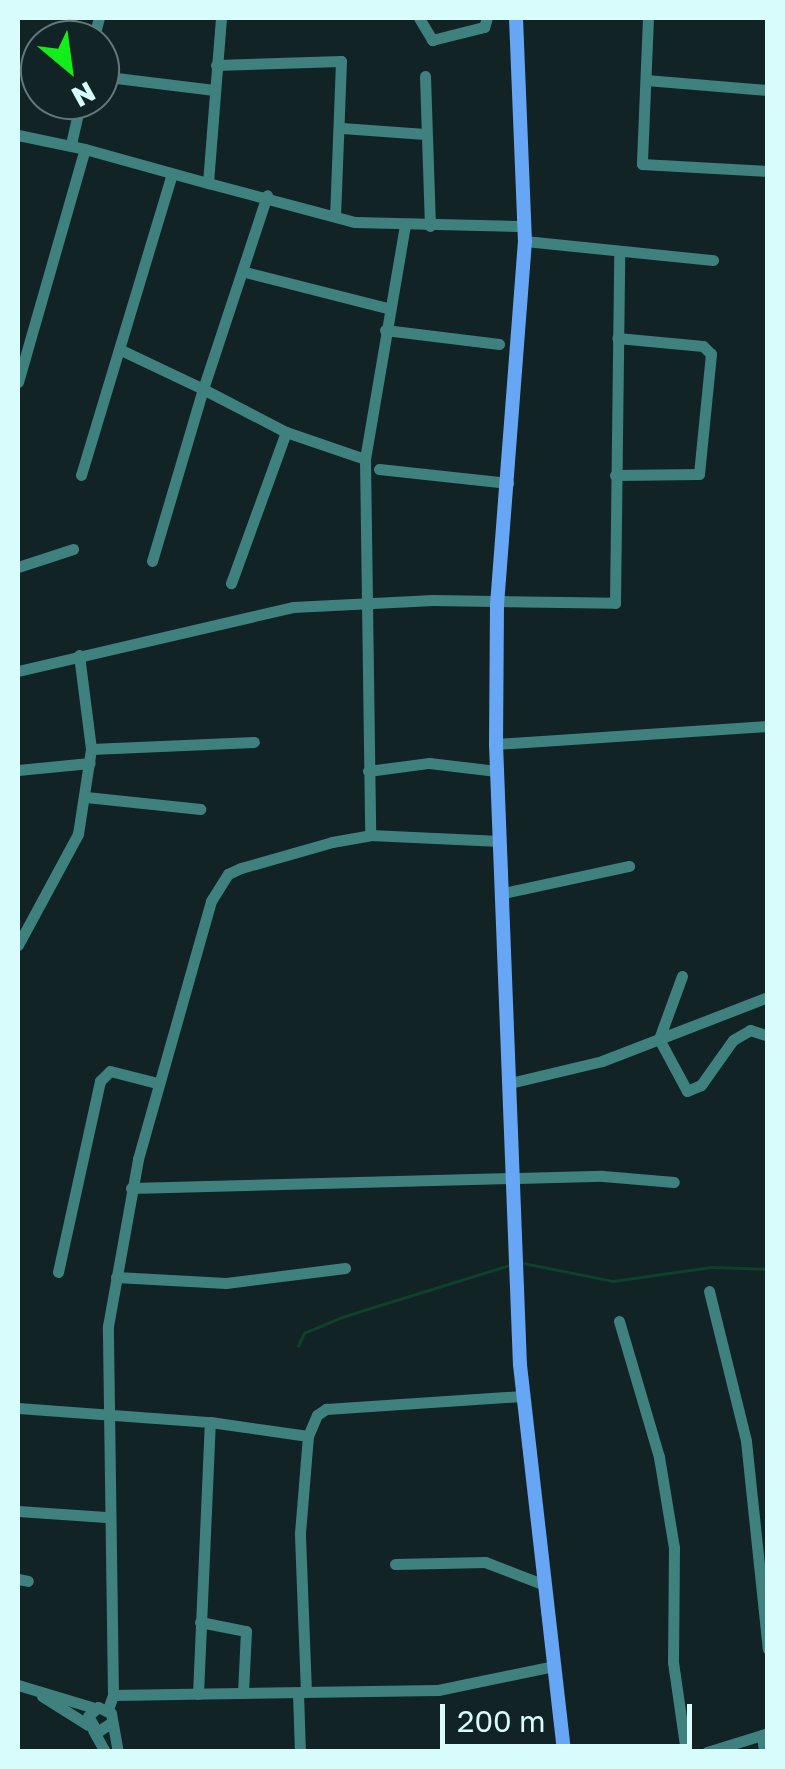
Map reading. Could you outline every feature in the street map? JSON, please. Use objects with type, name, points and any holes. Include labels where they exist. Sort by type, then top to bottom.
[{"type":"main road","points":[[516,18],[524,234],[497,604],[496,744],[523,1396],[550,1667],[564,1752]]},
{"type":"street","points":[[208,183],[220,18]]},
{"type":"street","points":[[419,18],[432,40],[484,26],[487,18]]},
{"type":"street","points":[[648,18],[639,158],[646,168],[768,172]]},
{"type":"street","points":[[216,65],[340,61],[342,128],[335,216]]},
{"type":"street","points":[[425,76],[430,226]]},
{"type":"street","points":[[120,78],[214,90]]},
{"type":"street","points":[[646,80],[768,90]]},
{"type":"street","points":[[70,144],[76,120]]},
{"type":"street","points":[[342,128],[425,134]]},
{"type":"street","points":[[18,135],[70,144],[335,216],[524,234],[619,252],[713,260]]},
{"type":"street","points":[[18,382],[86,150]]},
{"type":"street","points":[[82,476],[172,174]]},
{"type":"street","points":[[152,561],[203,388],[245,272],[267,195]]},
{"type":"street","points":[[370,834],[371,604],[366,459],[387,308],[405,224]]},
{"type":"street","points":[[18,671],[293,607],[614,604],[619,252]]},
{"type":"street","points":[[245,272],[387,308]]},
{"type":"street","points":[[385,330],[499,344]]},
{"type":"street","points":[[615,474],[699,474],[711,354],[703,346],[617,338]]},
{"type":"street","points":[[121,350],[286,432],[366,459]]},
{"type":"street","points":[[231,583],[286,432]]},
{"type":"street","points":[[379,469],[508,483]]},
{"type":"street","points":[[18,567],[74,549]]},
{"type":"street","points":[[18,945],[66,861],[86,797],[91,756],[78,655]]},
{"type":"street","points":[[496,744],[768,726]]},
{"type":"street","points":[[18,770],[91,756],[254,742]]},
{"type":"street","points":[[368,771],[429,763],[442,770],[498,771]]},
{"type":"street","points":[[86,797],[200,810]]},
{"type":"street","points":[[18,1684],[102,1732],[110,1716],[113,1695],[105,1417],[116,1277],[131,1188],[158,1083],[194,979],[211,902],[228,874],[370,834],[500,841]]},
{"type":"street","points":[[504,893],[629,866]]},
{"type":"street","points":[[682,976],[659,1039],[680,1084],[694,1091],[733,1040],[750,1030]]},
{"type":"street","points":[[510,1082],[557,1075],[768,997]]},
{"type":"street","points":[[740,1007],[750,1030],[768,1036]]},
{"type":"street","points":[[58,1272],[100,1081],[110,1071],[158,1083]]},
{"type":"street","points":[[131,1188],[674,1182]]},
{"type":"street","points":[[116,1277],[226,1283],[345,1268]]},
{"type":"street","points":[[709,1291],[746,1441],[753,1515],[766,1587],[768,1649]]},
{"type":"street","points":[[619,1321],[625,1359],[659,1457],[671,1530],[674,1690],[686,1752]]},
{"type":"street","points":[[300,1752],[299,1585],[308,1436],[326,1409],[523,1396]]},
{"type":"street","points":[[18,1408],[210,1422],[308,1436]]},
{"type":"street","points":[[198,1694],[210,1422]]},
{"type":"street","points":[[18,1511],[106,1518]]},
{"type":"street","points":[[753,1515],[768,1511]]},
{"type":"street","points":[[395,1564],[485,1562],[542,1584]]},
{"type":"street","points":[[200,1622],[246,1631],[242,1693]]},
{"type":"street","points":[[113,1695],[438,1690],[550,1667]]},
{"type":"street","points":[[39,1694],[110,1716]]},
{"type":"street","points":[[94,1708],[91,1728],[105,1752]]},
{"type":"street","points":[[110,1716],[118,1752]]},
{"type":"street","points":[[707,1752],[765,1734],[764,1752]]},
{"type":"waterway","points":[[523,1263],[613,1281],[711,1267],[768,1269]]},
{"type":"waterway","points":[[298,1346],[304,1333],[345,1316],[510,1265]]}]
